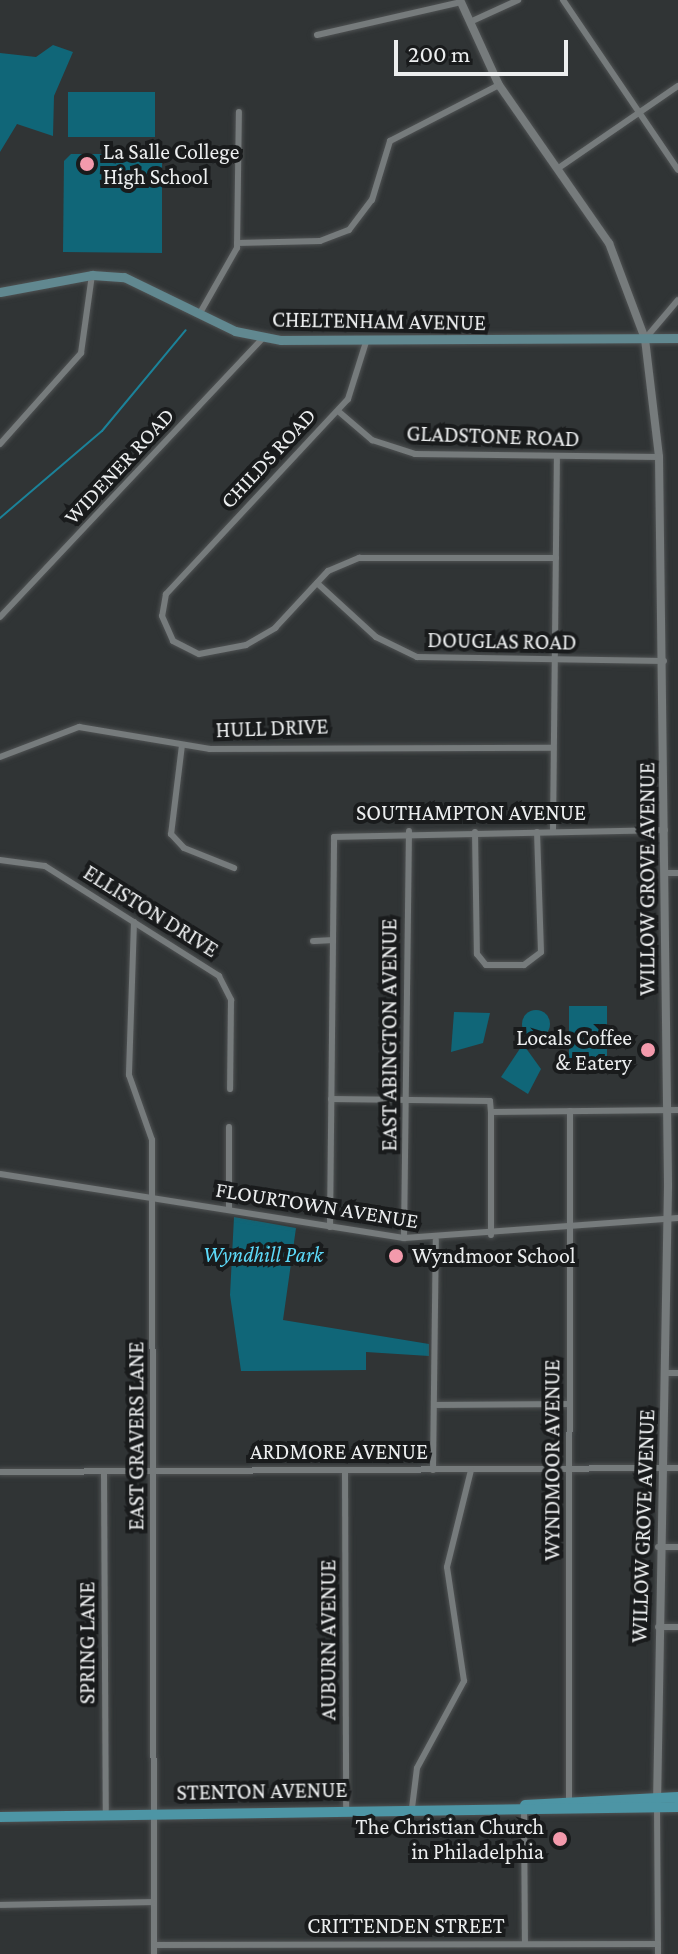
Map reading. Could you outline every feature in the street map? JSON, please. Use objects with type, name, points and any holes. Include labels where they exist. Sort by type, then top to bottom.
[{"type":"main road","name":"CHELTENHAM AVENUE","points":[[0,292],[92,275],[144,283],[200,313],[263,338],[366,342],[678,338]]},
{"type":"main road","name":"STENTON AVENUE","points":[[0,1817],[657,1802],[678,1797]]},
{"type":"main road","name":"STENTON AVENUE","points":[[657,1802],[678,1807]]},
{"type":"street","points":[[470,22],[518,0]]},
{"type":"street","points":[[563,0],[678,170]]},
{"type":"street","points":[[317,35],[460,1]]},
{"type":"street","name":"WILLOW GROVE AVENUE","points":[[460,1],[499,85],[560,167],[609,243],[645,339],[659,457],[664,661],[667,1373],[658,1468],[657,1802]]},
{"type":"street","points":[[237,243],[320,241],[349,230],[372,200],[390,141],[499,85]]},
{"type":"street","points":[[560,167],[636,108],[678,86]]},
{"type":"street","points":[[200,313],[237,243],[239,112]]},
{"type":"street","points":[[0,444],[81,353],[92,275]]},
{"type":"street","points":[[645,339],[678,300]]},
{"type":"street","name":"WIDENER ROAD","points":[[0,617],[263,338]]},
{"type":"street","name":"CHILDS ROAD","points":[[317,583],[264,636],[199,654],[178,645],[166,630],[162,609],[172,585],[338,411],[358,385],[366,342]]},
{"type":"street","name":"GLADSTONE ROAD","points":[[338,411],[372,440],[407,453],[557,458],[659,457]]},
{"type":"street","points":[[553,831],[557,458]]},
{"type":"street","points":[[317,583],[359,558],[556,558]]},
{"type":"street","name":"DOUGLAS ROAD","points":[[317,583],[407,655],[555,661],[664,661]]},
{"type":"street","name":"HULL DRIVE","points":[[0,757],[71,727],[182,745],[553,748]]},
{"type":"street","points":[[182,745],[171,834],[184,848],[234,868]]},
{"type":"street","name":"SOUTHAMPTON AVENUE","points":[[331,940],[334,837],[409,831],[665,830]]},
{"type":"street","name":"EAST ABINGTON AVENUE","points":[[404,1238],[409,831]]},
{"type":"street","points":[[475,832],[477,954],[486,965],[529,964],[541,952],[537,832]]},
{"type":"street","name":"ELLISTON DRIVE","points":[[0,860],[45,866],[134,922],[227,987],[230,1089]]},
{"type":"street","points":[[665,873],[678,873]]},
{"type":"street","name":"EAST GRAVERS LANE","points":[[134,922],[129,1075],[150,1130],[152,1197],[154,1954]]},
{"type":"street","points":[[313,941],[331,940],[330,1227]]},
{"type":"street","points":[[331,1099],[490,1101],[491,1235]]},
{"type":"street","points":[[491,1112],[678,1110]]},
{"type":"street","name":"WYNDMOOR AVENUE","points":[[569,1804],[570,1111]]},
{"type":"street","points":[[229,1127],[229,1210]]},
{"type":"street","name":"FLOURTOWN AVENUE","points":[[0,1174],[404,1238],[436,1240],[678,1218]]},
{"type":"street","points":[[433,1470],[436,1240]]},
{"type":"street","points":[[667,1373],[678,1373]]},
{"type":"street","points":[[434,1405],[569,1404]]},
{"type":"street","name":"ARDMORE AVENUE","points":[[0,1472],[678,1468]]},
{"type":"street","points":[[412,1808],[417,1768],[464,1681],[463,1641],[446,1577],[471,1470]]},
{"type":"street","name":"AUBURN AVENUE","points":[[345,1471],[346,1809]]},
{"type":"street","name":"SPRING LANE","points":[[104,1472],[106,1814]]},
{"type":"street","points":[[658,1547],[678,1547]]},
{"type":"street","points":[[657,1627],[678,1627]]},
{"type":"street","points":[[657,1802],[658,1954]]},
{"type":"street","points":[[524,1805],[525,1943]]},
{"type":"street","points":[[0,1905],[153,1902]]},
{"type":"street","name":"CRITTENDEN STREET","points":[[154,1945],[658,1944]]},
{"type":"street","points":[[424,1945],[425,1954]]},
{"type":"green space","points":[[53,45],[73,52],[54,96],[53,136],[17,124],[0,152],[0,53],[36,57]]},
{"type":"green space","points":[[68,92],[155,92],[155,137],[68,137]]},
{"type":"green space","points":[[71,154],[162,154],[162,253],[63,252],[64,161]]},
{"type":"green space","points":[[569,1006],[607,1006],[607,1066],[569,1067]]},
{"type":"green space","points":[[536,1010],[546,1014],[550,1024],[546,1034],[536,1038],[526,1034],[522,1024],[526,1014]]},
{"type":"green space","points":[[454,1012],[490,1013],[483,1043],[451,1052]]},
{"type":"green space","points":[[523,1044],[541,1069],[528,1094],[501,1077]]},
{"type":"green space","name":"Wyndhill Park","points":[[234,1217],[296,1228],[283,1320],[429,1344],[429,1356],[366,1352],[366,1370],[241,1371],[230,1295]]},
{"type":"waterway","points":[[0,518],[102,431],[186,330]]},
{"type":"place","name":"La Salle College High School","points":[[87,164]]},
{"type":"place","name":"Locals Coffee & Eatery","points":[[648,1050]]},
{"type":"place","name":"Wyndmoor School","points":[[396,1256]]},
{"type":"place","name":"The Christian Church in Philadelphia","points":[[560,1839]]}]
